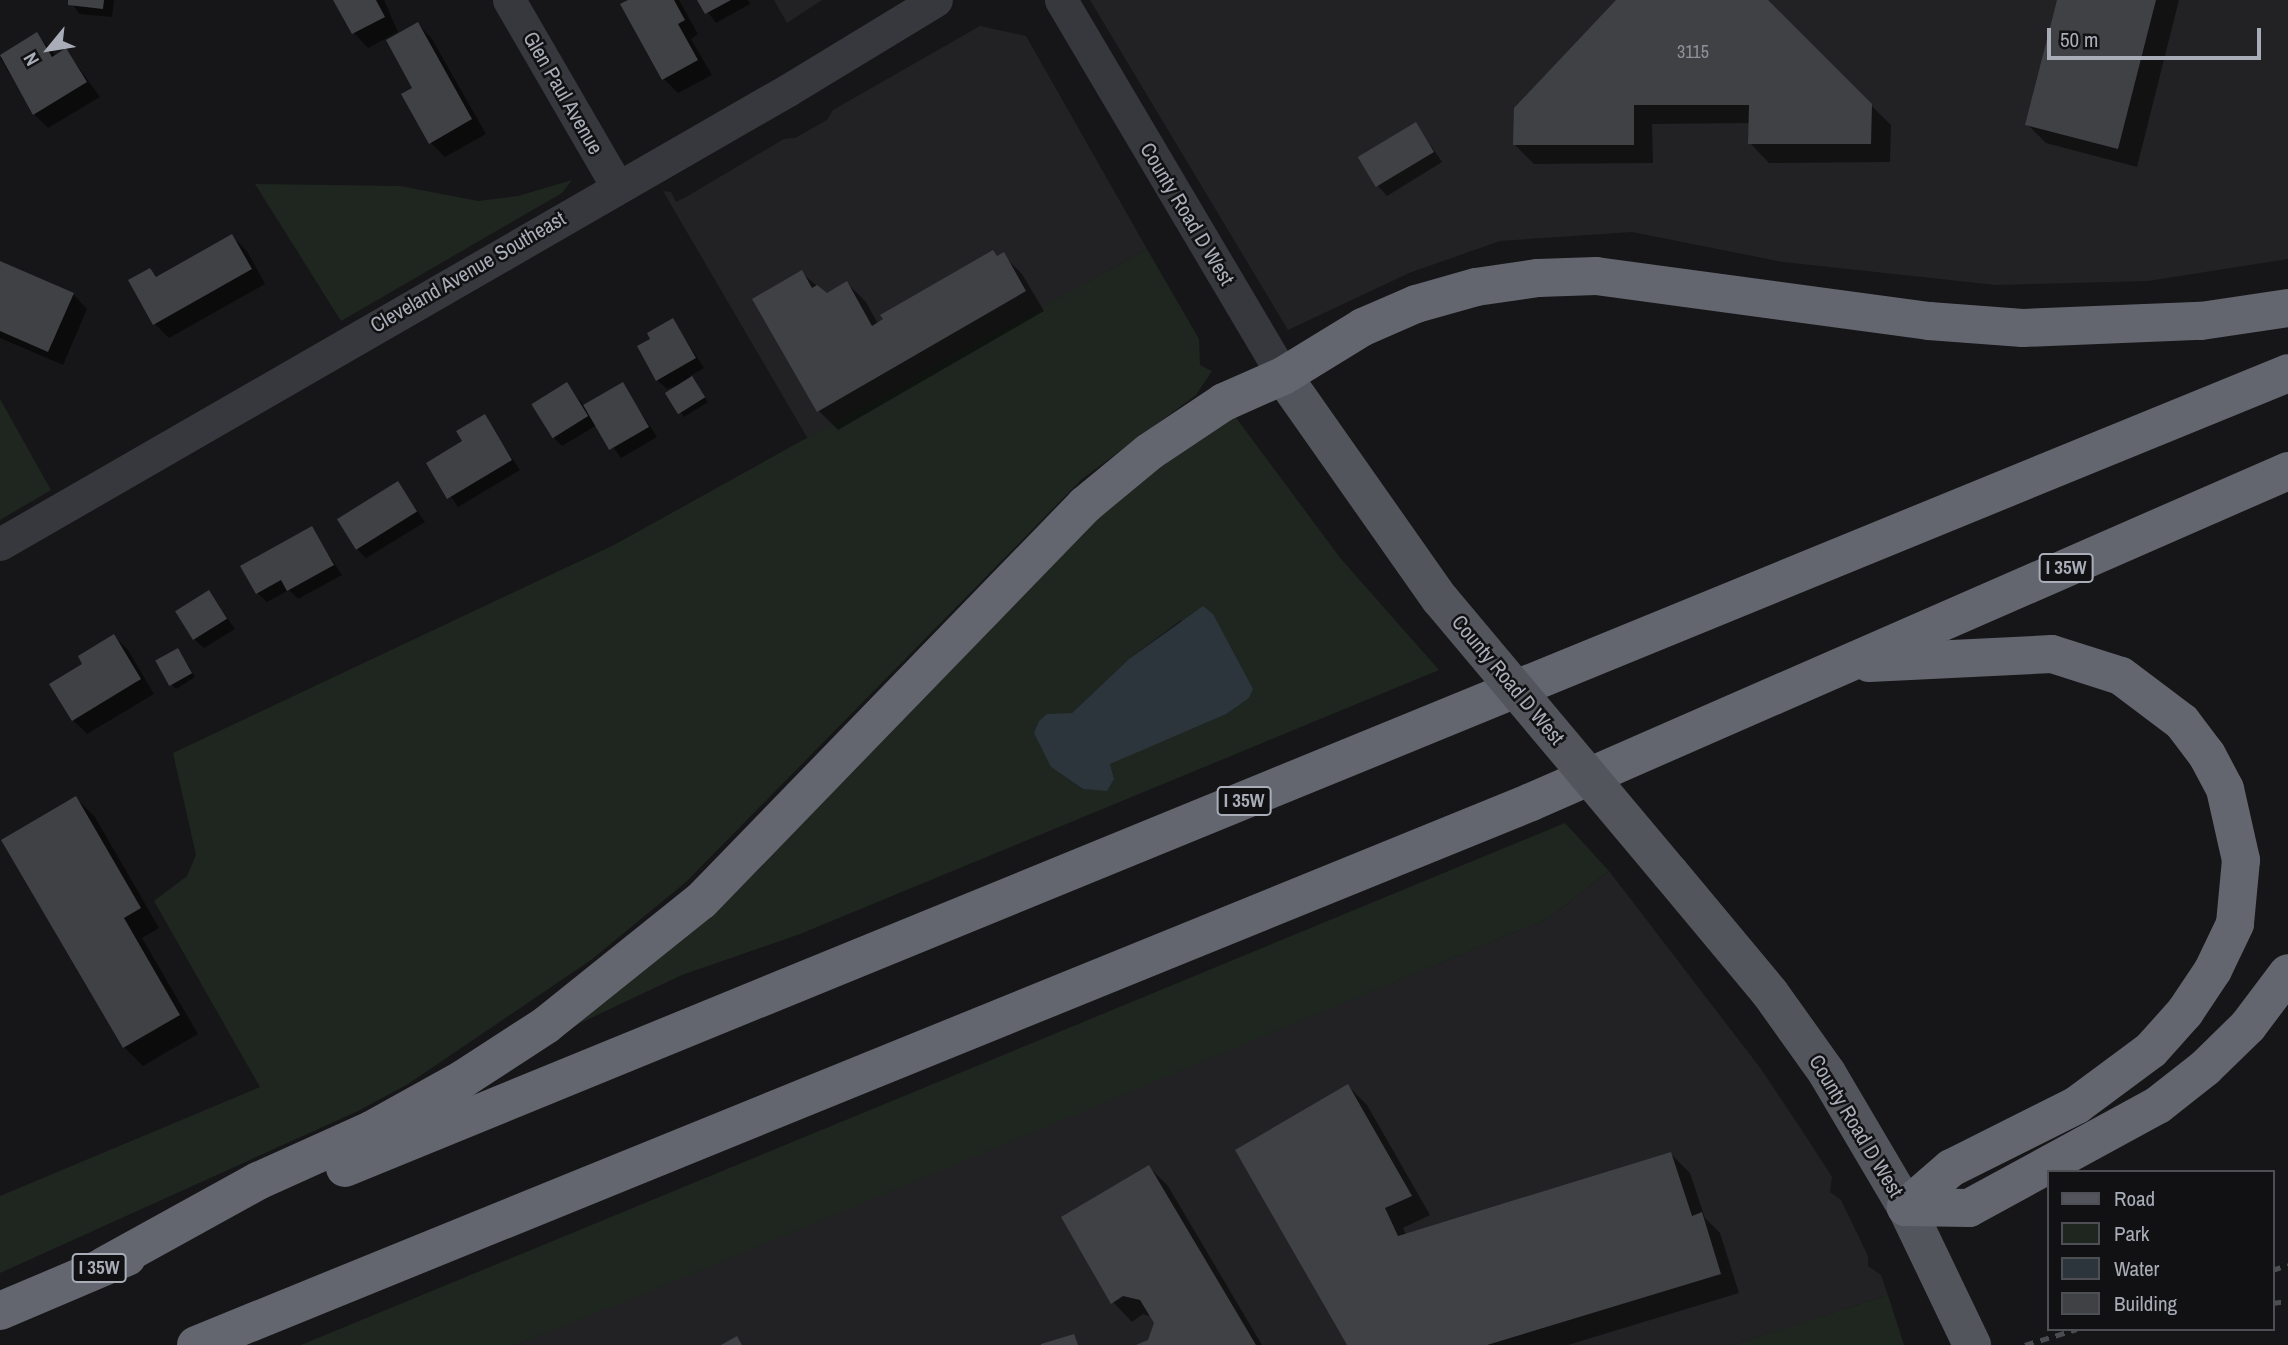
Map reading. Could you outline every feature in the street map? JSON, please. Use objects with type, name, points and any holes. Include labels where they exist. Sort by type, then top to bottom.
[{"type":"highway","points":[[104,1266],[258,1181],[372,1129],[463,1079],[626,966],[772,831],[1085,505],[1149,452],[1224,402],[1283,376],[1363,327],[1416,304],[1476,287],[1538,278],[1655,281],[1929,321],[2023,328],[2201,321],[2288,308]]},
{"type":"highway","name":"I 35W","points":[[0,1311],[104,1266],[2288,373]]},
{"type":"highway","name":"I 35W","points":[[196,1345],[1531,802],[2288,471]]},
{"type":"highway","points":[[1844,665],[2052,654],[2121,676],[2182,722],[2207,755],[2225,789],[2241,860],[2235,925],[2206,981],[2151,1050],[2077,1105],[1951,1168],[1906,1207]]},
{"type":"highway","points":[[1906,1207],[1969,1208],[2158,1105],[2205,1068],[2248,1026],[2288,973]]},
{"type":"main road","name":"County Road D West","points":[[1283,376],[1440,599],[1671,873],[1801,1036],[1906,1207],[1972,1345]]},
{"type":"street","name":"Glen Paul Avenue","points":[[509,0],[618,186]]},
{"type":"street","name":"Cleveland Avenue Southeast","points":[[0,544],[788,90],[936,0]]},
{"type":"street","name":"County Road D West","points":[[1061,0],[1283,376]]},
{"type":"shaded area","points":[[774,0],[822,0],[787,23]]},
{"type":"shaded area","points":[[1090,0],[2288,0],[2288,259],[2148,281],[1996,285],[1783,262],[1632,232],[1500,241],[1409,273],[1288,330]]},
{"type":"shaded area","points":[[980,26],[1026,36],[1147,249],[808,439],[663,191],[671,192],[676,202],[686,197],[784,139],[795,138],[827,120],[833,110]]},
{"type":"shaded area","points":[[1609,871],[1761,1069],[1801,1129],[1832,1177],[1830,1192],[1841,1200],[1868,1256],[1868,1266],[1881,1275],[1888,1295],[1733,1345],[516,1345],[1549,918]]},
{"type":"green space","points":[[572,180],[562,193],[341,321],[255,184],[400,186],[478,201],[518,196]]},
{"type":"green space","points":[[1147,249],[1199,339],[1200,365],[1212,371],[1196,395],[1082,479],[686,882],[591,960],[408,1084],[358,1111],[0,1273],[0,1196],[260,1087],[154,901],[187,876],[196,855],[173,753],[614,545]]},
{"type":"green space","points":[[0,399],[51,490],[0,520]]},
{"type":"green space","points":[[1234,415],[1341,559],[1439,670],[800,934],[682,975],[557,1034],[1110,504],[1167,459]],"holes":[[[1181,620],[1253,689],[1249,698],[1110,764],[1114,779],[1083,789],[1051,767],[1055,715],[1072,713],[1129,659]]]},
{"type":"green space","points":[[1565,823],[1609,871],[1549,918],[639,1296],[516,1345],[301,1345]]},
{"type":"green space","points":[[1888,1295],[1904,1345],[1733,1345],[1751,1339]]},
{"type":"water","points":[[1203,606],[1213,614],[1253,689],[1249,698],[1226,714],[1110,764],[1114,779],[1107,791],[1083,789],[1051,767],[1034,733],[1039,721],[1047,714],[1072,713],[1129,659]]},
{"type":"building","points":[[68,0],[104,0],[103,9],[68,5]]},
{"type":"building","points":[[333,0],[376,0],[385,17],[352,34]]},
{"type":"building","points":[[628,0],[674,0],[685,20],[678,24],[698,60],[662,80],[620,4]]},
{"type":"building","points":[[697,0],[731,0],[705,14]]},
{"type":"building","points":[[1616,0],[1768,0],[1872,104],[1871,144],[1748,144],[1749,105],[1634,105],[1634,145],[1513,145],[1514,108]]},
{"type":"building","points":[[2057,0],[2156,0],[2118,149],[2025,125]]},
{"type":"building","points":[[418,22],[472,119],[429,144],[401,94],[412,88],[386,40]]},
{"type":"building","points":[[37,32],[52,57],[66,48],[87,82],[33,115],[0,55]]},
{"type":"building","points":[[1416,122],[1434,152],[1376,187],[1358,157]]},
{"type":"building","points":[[232,234],[252,269],[153,325],[128,280],[150,268],[156,277]]},
{"type":"building","points":[[993,250],[997,256],[1004,252],[1026,291],[817,412],[752,299],[802,270],[812,288],[817,285],[827,293],[847,281],[872,326],[883,319],[880,315]]},
{"type":"building","points":[[0,261],[74,293],[48,352],[0,331]]},
{"type":"building","points":[[673,318],[696,358],[656,381],[637,346],[650,339],[647,333]]},
{"type":"building","points":[[692,376],[705,397],[678,414],[665,393]]},
{"type":"building","points":[[567,382],[588,416],[553,438],[531,404]]},
{"type":"building","points":[[623,382],[649,427],[609,450],[583,405]]},
{"type":"building","points":[[485,414],[512,460],[447,499],[426,463],[462,441],[456,431]]},
{"type":"building","points":[[398,481],[417,512],[356,550],[337,519]]},
{"type":"building","points":[[312,526],[334,565],[287,591],[281,580],[256,594],[240,566]]},
{"type":"building","points":[[209,590],[227,619],[193,640],[175,611]]},
{"type":"building","points":[[114,634],[141,679],[72,721],[49,684],[82,664],[78,656]]},
{"type":"building","points":[[178,648],[192,673],[169,686],[155,661]]},
{"type":"building","points":[[76,796],[141,908],[124,918],[180,1015],[123,1048],[1,840]]},
{"type":"building","points":[[1348,1084],[1412,1196],[1385,1208],[1398,1236],[1671,1152],[1692,1216],[1702,1212],[1721,1274],[1487,1345],[1347,1345],[1235,1150]]},
{"type":"building","points":[[1149,1165],[1256,1345],[1136,1345],[1148,1340],[1154,1323],[1140,1300],[1123,1296],[1111,1304],[1061,1217]]},
{"type":"building","points":[[1074,1334],[1078,1345],[1041,1345],[1041,1344]]},
{"type":"building","points":[[737,1336],[742,1345],[721,1345]]},
{"type":"railway","points":[[2274,1269],[2288,1265]]},
{"type":"railway","points":[[2274,1303],[2288,1301]]},
{"type":"railway","points":[[2025,1345],[2070,1331]]}]
